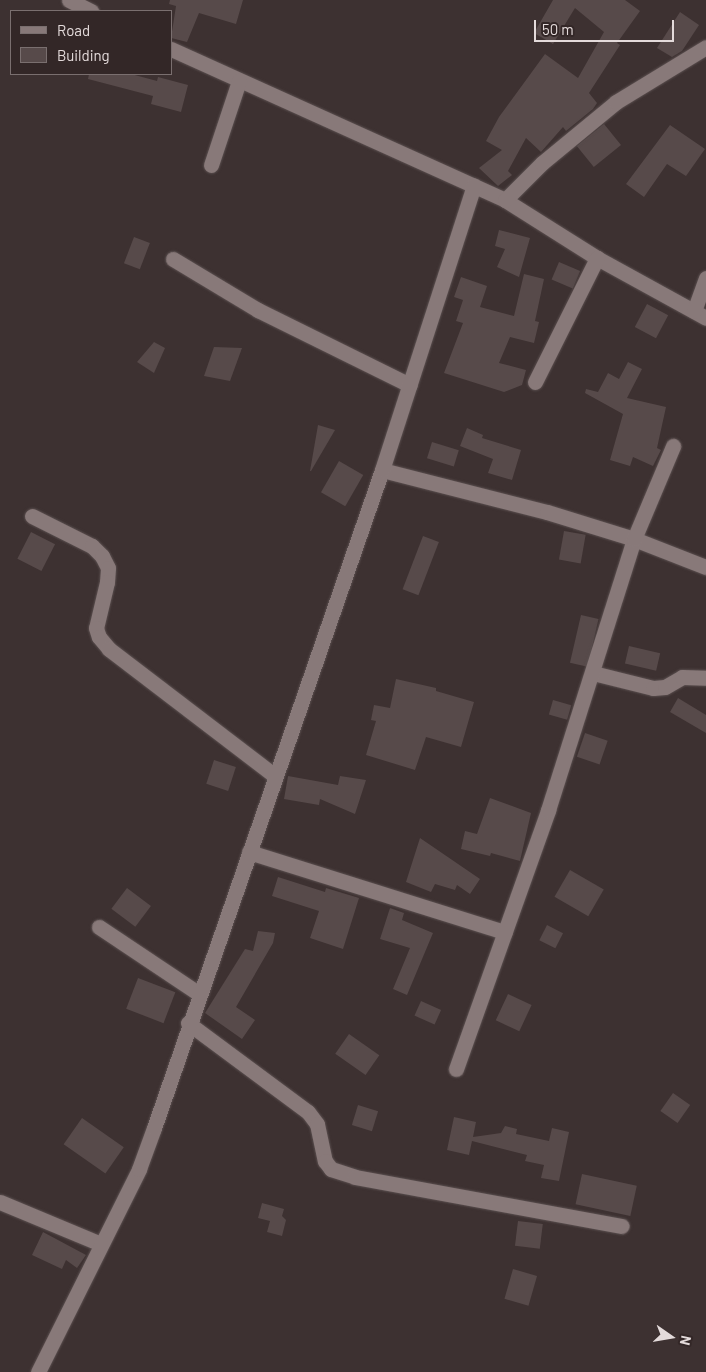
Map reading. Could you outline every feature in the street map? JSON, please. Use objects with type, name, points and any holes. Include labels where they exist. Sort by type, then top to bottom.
[{"type":"street","points":[[69,0],[89,10]]},
{"type":"street","points":[[505,200],[548,158],[616,102],[706,47]]},
{"type":"street","points":[[172,49],[505,200],[597,258],[700,315],[706,278]]},
{"type":"street","points":[[211,165],[239,81]]},
{"type":"street","points":[[38,1372],[100,1244],[139,1169],[198,993],[382,470],[474,185]]},
{"type":"street","points":[[535,382],[597,258]]},
{"type":"street","points":[[173,259],[258,310],[410,385]]},
{"type":"street","points":[[456,1069],[593,673],[634,539],[673,446]]},
{"type":"street","points":[[382,470],[547,512],[634,539],[706,567]]},
{"type":"street","points":[[32,516],[92,546],[102,556],[108,568],[107,582],[96,628],[99,637],[109,649],[275,776]]},
{"type":"street","points":[[593,673],[653,688],[664,687],[682,677],[706,678]]},
{"type":"street","points":[[249,852],[504,932]]},
{"type":"street","points":[[99,927],[198,993]]},
{"type":"street","points":[[188,1023],[308,1112],[317,1124],[325,1161],[331,1169],[355,1177],[622,1226]]},
{"type":"street","points":[[0,1202],[100,1244]]},
{"type":"building","points":[[170,0],[243,0],[236,24],[199,13],[187,42],[172,38],[176,6],[169,4]]},
{"type":"building","points":[[553,0],[625,0],[640,11],[617,43],[620,45],[589,93],[597,103],[593,109],[566,131],[563,127],[541,152],[526,138],[508,171],[512,175],[498,186],[479,168],[502,150],[486,141],[499,117],[545,54],[578,78],[604,32],[575,8],[553,44],[534,33]]},
{"type":"building","points":[[680,12],[699,25],[682,51],[672,57],[657,48]]},
{"type":"building","points":[[89,75],[135,75],[157,81],[158,77],[188,85],[181,112],[151,104],[153,96],[88,79]]},
{"type":"building","points":[[604,124],[621,145],[594,167],[577,146]]},
{"type":"building","points":[[670,125],[705,149],[686,176],[667,164],[644,197],[626,184]]},
{"type":"building","points":[[499,230],[530,238],[519,277],[497,267],[505,249],[495,246]]},
{"type":"building","points":[[134,237],[150,243],[140,269],[124,263]]},
{"type":"building","points":[[559,262],[580,271],[573,288],[552,279]]},
{"type":"building","points":[[524,274],[544,279],[535,321],[539,322],[534,343],[510,337],[499,363],[526,370],[522,385],[504,392],[444,373],[463,323],[456,321],[463,300],[454,297],[461,277],[487,286],[480,307],[514,316]]},
{"type":"building","points":[[647,304],[668,315],[656,338],[635,327]]},
{"type":"building","points":[[154,342],[165,348],[154,373],[137,362]]},
{"type":"building","points":[[214,347],[242,348],[230,381],[204,376]]},
{"type":"building","points":[[628,362],[642,369],[627,398],[666,407],[657,448],[661,450],[653,466],[633,457],[630,466],[610,460],[623,414],[585,393],[586,389],[598,392],[608,373],[619,379]]},
{"type":"building","points":[[318,425],[335,430],[310,471]]},
{"type":"building","points":[[467,428],[483,435],[482,438],[521,450],[512,480],[488,473],[493,459],[460,446]]},
{"type":"building","points":[[432,442],[459,450],[454,466],[427,458]]},
{"type":"building","points":[[339,461],[363,475],[345,506],[321,492]]},
{"type":"building","points":[[564,531],[586,535],[581,563],[559,560]]},
{"type":"building","points":[[31,532],[55,544],[41,571],[17,559]]},
{"type":"building","points":[[423,536],[439,542],[418,595],[403,589]]},
{"type":"building","points":[[581,615],[599,619],[588,667],[570,663]]},
{"type":"building","points":[[629,646],[660,653],[656,671],[625,664]]},
{"type":"building","points":[[396,679],[436,688],[436,691],[474,702],[461,747],[426,737],[415,770],[366,755],[376,721],[371,720],[374,705],[390,708]]},
{"type":"building","points":[[678,698],[706,715],[706,733],[670,712]]},
{"type":"building","points":[[553,700],[571,705],[567,720],[549,714]]},
{"type":"building","points":[[585,733],[608,741],[600,764],[577,757]]},
{"type":"building","points":[[214,760],[236,767],[228,791],[206,784]]},
{"type":"building","points":[[288,776],[338,785],[340,776],[366,780],[355,814],[320,799],[319,805],[284,799]]},
{"type":"building","points":[[490,798],[531,813],[520,861],[491,853],[490,856],[461,849],[465,831],[477,834]]},
{"type":"building","points":[[420,838],[480,879],[470,894],[457,885],[455,890],[435,884],[431,892],[406,882]]},
{"type":"building","points":[[570,870],[604,889],[588,916],[554,897]]},
{"type":"building","points":[[278,877],[325,892],[326,888],[359,898],[343,949],[310,938],[319,911],[272,896]]},
{"type":"building","points":[[127,888],[151,906],[135,927],[111,909]]},
{"type":"building","points":[[390,908],[404,913],[402,920],[433,933],[407,995],[393,989],[410,948],[380,939]]},
{"type":"building","points":[[547,925],[563,933],[555,948],[539,940]]},
{"type":"building","points":[[258,931],[275,933],[273,943],[236,1007],[255,1020],[242,1039],[205,1013],[245,949],[253,951]]},
{"type":"building","points":[[138,978],[175,992],[164,1023],[126,1009]]},
{"type":"building","points":[[508,994],[532,1005],[519,1031],[496,1020]]},
{"type":"building","points":[[421,1001],[441,1010],[435,1025],[414,1016]]},
{"type":"building","points":[[349,1034],[379,1055],[366,1075],[335,1054]]},
{"type":"building","points":[[673,1093],[690,1105],[678,1123],[660,1111]]},
{"type":"building","points":[[358,1105],[378,1111],[372,1131],[352,1125]]},
{"type":"building","points":[[454,1117],[476,1122],[473,1137],[501,1133],[505,1126],[517,1129],[516,1134],[549,1141],[552,1128],[569,1132],[559,1181],[541,1178],[544,1165],[525,1161],[527,1155],[472,1141],[469,1155],[447,1150]]},
{"type":"building","points":[[82,1118],[124,1147],[105,1173],[64,1144]]},
{"type":"building","points":[[582,1174],[637,1186],[630,1216],[576,1204]]},
{"type":"building","points":[[262,1203],[284,1209],[282,1216],[286,1220],[282,1236],[267,1232],[270,1221],[258,1218]]},
{"type":"building","points":[[518,1221],[543,1224],[540,1249],[515,1246]]},
{"type":"building","points":[[43,1232],[86,1255],[77,1268],[66,1260],[62,1269],[32,1255]]},
{"type":"building","points":[[513,1269],[537,1276],[528,1306],[504,1299]]}]
